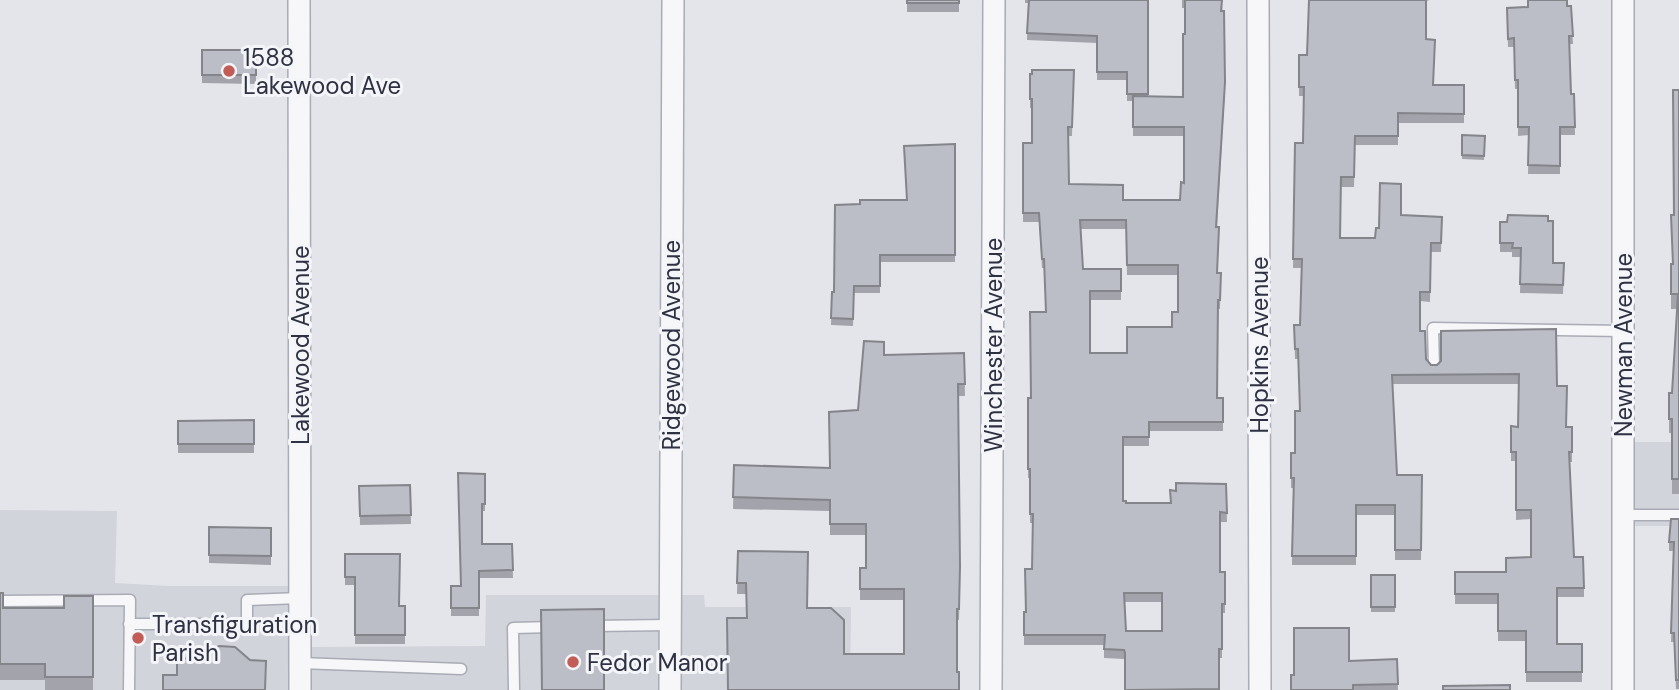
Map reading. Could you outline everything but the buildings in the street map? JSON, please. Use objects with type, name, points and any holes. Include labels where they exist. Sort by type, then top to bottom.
[{"type":"street","name":"Lakewood Avenue","points":[[299,0],[300,690]]},
{"type":"street","name":"Ridgewood Avenue","points":[[670,690],[673,0]]},
{"type":"street","name":"Winchester Avenue","points":[[991,690],[994,0]]},
{"type":"street","name":"Hopkins Avenue","points":[[1258,0],[1260,690]]},
{"type":"street","name":"Newman Avenue","points":[[1623,0],[1623,690]]},
{"type":"lane","points":[[1434,366],[1433,328],[1623,331]]},
{"type":"lane","points":[[1623,515],[1679,515]]},
{"type":"lane","points":[[130,624],[247,624],[247,600],[300,598]]},
{"type":"lane","points":[[0,601],[130,600],[129,690]]},
{"type":"lane","points":[[579,626],[670,625]]},
{"type":"lane","points":[[514,690],[513,628],[566,627]]},
{"type":"lane","points":[[300,663],[461,669]]},
{"type":"shaded area","points":[[1628,442],[1679,442],[1679,526],[1629,526]]},
{"type":"shaded area","points":[[0,510],[117,511],[115,583],[170,586],[306,586],[307,647],[485,646],[486,595],[704,595],[705,607],[851,607],[850,690],[0,690]]},
{"type":"place","name":"1588 Lakewood Ave","points":[[229,71]]},
{"type":"place","name":"Transfiguration Parish","points":[[138,638]]},
{"type":"place","name":"Fedor Manor","points":[[573,662]]}]
